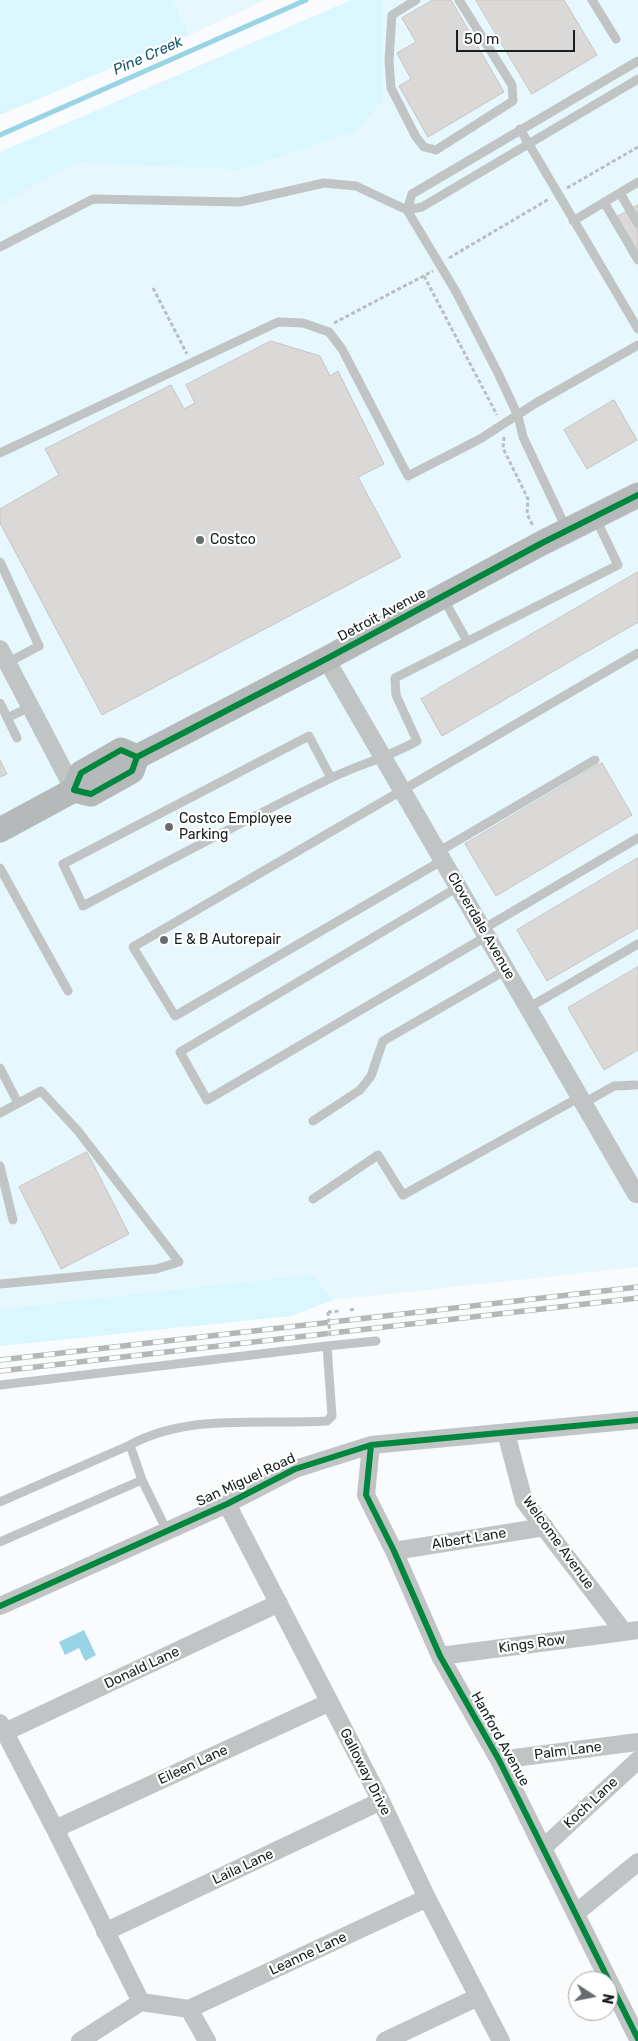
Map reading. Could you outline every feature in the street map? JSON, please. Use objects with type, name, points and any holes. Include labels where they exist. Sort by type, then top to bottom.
[{"type":"street","name":"Detroit Avenue","points":[[0,830],[74,790],[81,773],[121,750],[137,757],[326,659],[542,543],[638,495]]},
{"type":"street","points":[[2,659],[30,706],[74,790]]},
{"type":"street","name":"Cloverdale Avenue","points":[[326,659],[636,1194]]},
{"type":"street","name":"San Miguel Road","points":[[0,1606],[227,1504],[296,1469],[371,1445],[638,1420]]},
{"type":"street","name":"Welcome Avenue","points":[[506,1432],[524,1501],[631,1631]]},
{"type":"street","name":"Hanford Avenue","points":[[371,1445],[366,1495],[394,1552],[440,1656],[499,1760],[576,1913],[633,2015],[638,2039]]},
{"type":"street","name":"Galloway Drive","points":[[227,1504],[381,1801],[427,1898],[501,2041]]},
{"type":"street","name":"Albert Lane","points":[[394,1552],[544,1526]]},
{"type":"street","name":"Donald Lane","points":[[2,1728],[279,1603]]},
{"type":"street","name":"Kings Row","points":[[440,1656],[631,1631]]},
{"type":"street","name":"Eileen Lane","points":[[56,1828],[330,1702]]},
{"type":"street","points":[[2,1728],[56,1828],[105,1932],[141,2002]]},
{"type":"street","name":"Palm Lane","points":[[499,1760],[638,1742]]},
{"type":"street","name":"Koch Lane","points":[[544,1847],[638,1760]]},
{"type":"street","name":"Laila Lane","points":[[105,1932],[381,1801]]},
{"type":"street","points":[[576,1913],[638,1862]]},
{"type":"street","name":"Leanne Lane","points":[[189,2009],[427,1898]]},
{"type":"street","points":[[385,2041],[478,1997]]},
{"type":"street","points":[[83,2040],[141,2002],[189,2009],[207,2041]]},
{"type":"lane","points":[[416,0],[392,15],[389,60],[391,88],[416,137],[424,147],[436,150],[513,101],[512,84],[459,0]]},
{"type":"lane","points":[[592,0],[616,39]]},
{"type":"lane","points":[[407,210],[412,194],[638,60]]},
{"type":"lane","points":[[407,210],[422,206],[638,79]]},
{"type":"lane","points":[[520,129],[527,144],[638,329]]},
{"type":"lane","points":[[573,221],[638,182]]},
{"type":"lane","points":[[0,247],[93,199],[240,202],[324,184],[356,186],[407,210],[476,330],[518,416],[523,437],[567,531]]},
{"type":"lane","points":[[620,193],[638,224]]},
{"type":"lane","points":[[604,202],[638,260]]},
{"type":"lane","points":[[0,453],[278,322],[303,323],[329,332],[342,349],[408,476],[501,427],[536,403],[638,345]]},
{"type":"lane","points":[[331,778],[309,736],[63,864],[83,906],[331,778],[382,755],[396,753],[417,740],[396,695],[395,678],[618,565],[595,516]]},
{"type":"lane","points":[[0,562],[39,646],[2,659]]},
{"type":"lane","points":[[442,597],[468,641]]},
{"type":"lane","points":[[595,760],[175,1016],[134,947],[638,653]]},
{"type":"lane","points":[[0,703],[17,738]]},
{"type":"lane","points":[[8,718],[30,706]]},
{"type":"lane","points":[[458,886],[180,1052],[207,1100],[638,838]]},
{"type":"lane","points":[[0,868],[68,991]]},
{"type":"lane","points":[[528,1008],[638,944]]},
{"type":"lane","points":[[312,1121],[360,1090],[371,1076],[383,1041],[506,970]]},
{"type":"lane","points":[[0,1068],[18,1103]]},
{"type":"lane","points":[[313,1199],[378,1154],[403,1195],[582,1100],[614,1086],[637,1086]]},
{"type":"lane","points":[[0,1113],[41,1091],[78,1131],[179,1262],[156,1269],[0,1284]]},
{"type":"lane","points":[[0,1166],[14,1220]]},
{"type":"lane","points":[[0,1385],[329,1342],[376,1341]]},
{"type":"lane","points":[[0,1502],[130,1445],[146,1436],[202,1423],[327,1421],[332,1416],[329,1342]]},
{"type":"lane","points":[[130,1445],[142,1480],[167,1531]]},
{"type":"lane","points":[[0,1542],[142,1480]]},
{"type":"path","points":[[322,330],[424,276],[448,258],[638,147]]},
{"type":"path","points":[[424,276],[501,427],[505,440],[503,448],[528,499],[527,514],[542,543]]},
{"type":"path","points":[[153,288],[192,363]]},
{"type":"path","points":[[350,1310],[356,1309]]},
{"type":"path","points":[[329,1342],[328,1312],[340,1311]]},
{"type":"shaded area","points":[[0,0],[172,0],[190,35],[0,115]]},
{"type":"shaded area","points":[[172,0],[265,0],[190,35]]},
{"type":"shaded area","points":[[351,0],[383,0],[382,101],[356,131],[240,170],[78,163],[0,204],[0,152]]},
{"type":"shaded area","points":[[383,0],[638,0],[638,1267],[333,1300],[311,1274],[0,1309],[0,204],[78,163],[240,170],[381,17]]},
{"type":"shaded area","points":[[312,1274],[333,1300],[291,1316],[0,1346],[0,1309]]},
{"type":"water","points":[[84,1630],[96,1655],[85,1661],[79,1648],[65,1655],[59,1642]]},
{"type":"building","points":[[433,0],[451,0],[504,92],[428,137],[399,86],[411,79],[397,53],[416,42],[402,18]]},
{"type":"building","points":[[476,0],[564,0],[597,55],[532,94]]},
{"type":"building","points":[[638,205],[638,258],[615,218]]},
{"type":"building","name":"Costco","points":[[271,341],[320,356],[330,376],[338,371],[384,464],[358,477],[401,557],[102,715],[0,523],[0,509],[59,475],[45,449],[171,385],[184,409],[195,403],[186,385]]},
{"type":"building","points":[[614,400],[637,440],[587,469],[564,430]]},
{"type":"building","points":[[638,572],[638,622],[442,736],[421,699]]},
{"type":"building","points":[[0,760],[7,774],[0,777]]},
{"type":"building","points":[[602,763],[632,815],[496,896],[465,844]]},
{"type":"building","points":[[638,858],[638,928],[547,981],[517,930]]},
{"type":"building","points":[[638,967],[638,1050],[604,1070],[568,1008]]},
{"type":"building","points":[[87,1152],[129,1234],[61,1269],[19,1187]]},
{"type":"waterway","name":"Pine Creek","points":[[0,135],[306,0]]},
{"type":"railway","points":[[0,1360],[638,1287]]},
{"type":"railway","points":[[0,1371],[638,1298]]},
{"type":"cycle path","points":[[137,757],[121,750],[81,773],[74,790],[91,794],[132,771],[137,757],[326,659],[542,543],[638,495]]},
{"type":"cycle path","points":[[0,1606],[227,1504],[295,1469],[371,1445],[638,1420]]},
{"type":"cycle path","points":[[371,1445],[366,1495],[394,1551],[440,1656],[499,1760],[638,2039]]},
{"type":"place","name":"Costco","points":[[200,540]]},
{"type":"place","name":"Costco Employee Parking","points":[[169,827]]},
{"type":"place","name":"E & B Autorepair","points":[[164,940]]}]
